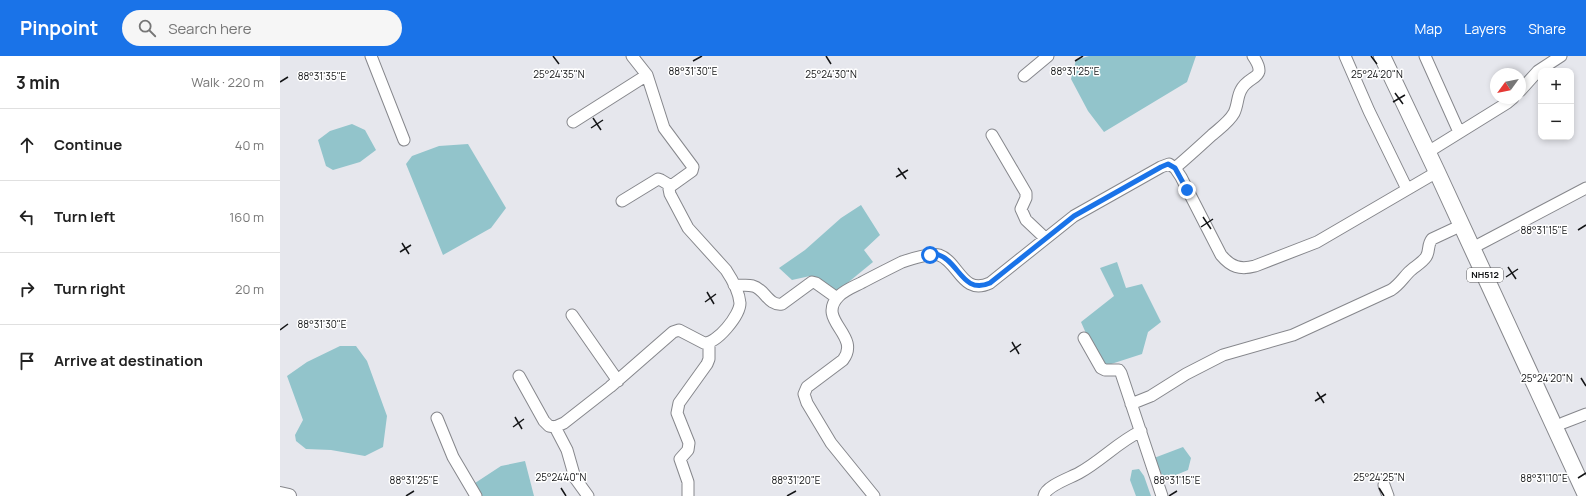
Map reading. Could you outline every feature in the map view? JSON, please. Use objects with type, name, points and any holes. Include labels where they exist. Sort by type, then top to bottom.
[{"type":"highway","name":"NH512","points":[[1382,56],[1478,245],[1586,473]]},
{"type":"highway","name":"NH512","points":[[1390,56],[1431,151],[1437,172],[1586,495]]},
{"type":"main road","points":[[280,494],[289,496]]},
{"type":"street","points":[[371,56],[404,140]]},
{"type":"street","points":[[518,376],[544,421],[549,426],[555,427],[564,423],[618,381],[674,332],[679,330],[704,343],[709,343],[718,338],[739,309],[740,302],[734,285],[726,270],[684,222],[670,194],[669,189],[671,186],[692,171],[693,167],[664,128],[647,75],[632,56]]},
{"type":"street","points":[[1024,76],[1048,56]]},
{"type":"street","points":[[1175,168],[1224,125],[1233,115],[1238,105],[1240,90],[1244,85],[1257,76],[1259,72],[1259,68],[1253,56]]},
{"type":"street","points":[[1345,56],[1370,112],[1408,189]]},
{"type":"street","points":[[1425,56],[1459,132]]},
{"type":"street","points":[[1526,84],[1538,71],[1561,56]]},
{"type":"street","points":[[573,122],[647,75]]},
{"type":"street","points":[[1431,151],[1505,104]]},
{"type":"street","points":[[992,135],[1026,193],[1026,198],[1021,209],[1022,215],[1045,238]]},
{"type":"street","points":[[874,496],[831,443],[807,403],[804,394],[807,387],[843,360],[847,355],[849,348],[848,342],[833,316],[832,310],[837,298],[844,292],[902,262],[930,255],[938,255],[945,259],[968,283],[976,286],[984,286],[990,283],[1074,216],[1168,164],[1175,168],[1221,256],[1227,262],[1245,269],[1317,242],[1437,172]]},
{"type":"street","points":[[622,201],[658,179],[671,186]]},
{"type":"street","points":[[1478,245],[1586,188]]},
{"type":"street","points":[[1131,404],[1151,396],[1186,374],[1223,355],[1293,335],[1391,290],[1398,286],[1424,259],[1427,255],[1429,243],[1432,239],[1462,225]]},
{"type":"street","points":[[734,285],[753,286],[769,300],[778,305],[782,304],[812,282],[816,283],[837,298]]},
{"type":"street","points":[[572,315],[618,381]]},
{"type":"street","points":[[1084,338],[1101,368],[1105,370],[1119,370],[1162,496]]},
{"type":"street","points":[[688,496],[688,482],[680,459],[688,450],[690,443],[677,413],[677,409],[679,403],[709,359],[709,343]]},
{"type":"street","points":[[1563,423],[1586,414]]},
{"type":"street","points":[[437,418],[453,457],[476,496]]},
{"type":"street","points":[[555,427],[567,450],[575,478],[588,496]]},
{"type":"street","points":[[1044,496],[1044,493],[1050,488],[1094,464],[1123,441],[1141,431]]},
{"type":"street","points":[[1384,485],[1388,496]]},
{"type":"water","points":[[1089,56],[1196,56],[1187,82],[1104,132],[1088,111],[1071,79],[1076,60]]},
{"type":"water","points":[[352,124],[365,130],[376,150],[360,162],[333,170],[326,166],[318,140],[330,131]]},
{"type":"water","points":[[468,144],[506,208],[491,228],[443,255],[406,164],[412,156],[439,146]]},
{"type":"water","points":[[861,205],[880,235],[864,250],[873,262],[834,294],[810,276],[792,280],[779,268],[805,250],[841,218]]},
{"type":"water","points":[[1117,262],[1126,288],[1142,284],[1161,322],[1148,332],[1142,354],[1108,365],[1100,365],[1081,322],[1114,296],[1100,268]]},
{"type":"water","points":[[340,346],[356,346],[367,361],[387,416],[383,447],[365,456],[331,450],[306,449],[296,441],[295,435],[303,420],[287,376],[307,362]]},
{"type":"water","points":[[1183,447],[1191,458],[1188,470],[1164,480],[1154,458]]},
{"type":"water","points":[[525,461],[534,496],[478,496],[472,485],[501,466]]},
{"type":"water","points":[[1139,469],[1144,476],[1151,496],[1136,496],[1130,480],[1132,470]]},
{"type":"route","points":[[930,255],[938,255],[945,259],[968,283],[976,286],[984,286],[990,283],[1057,228],[1074,216],[1161,167],[1168,164],[1175,168],[1187,190]]}]
